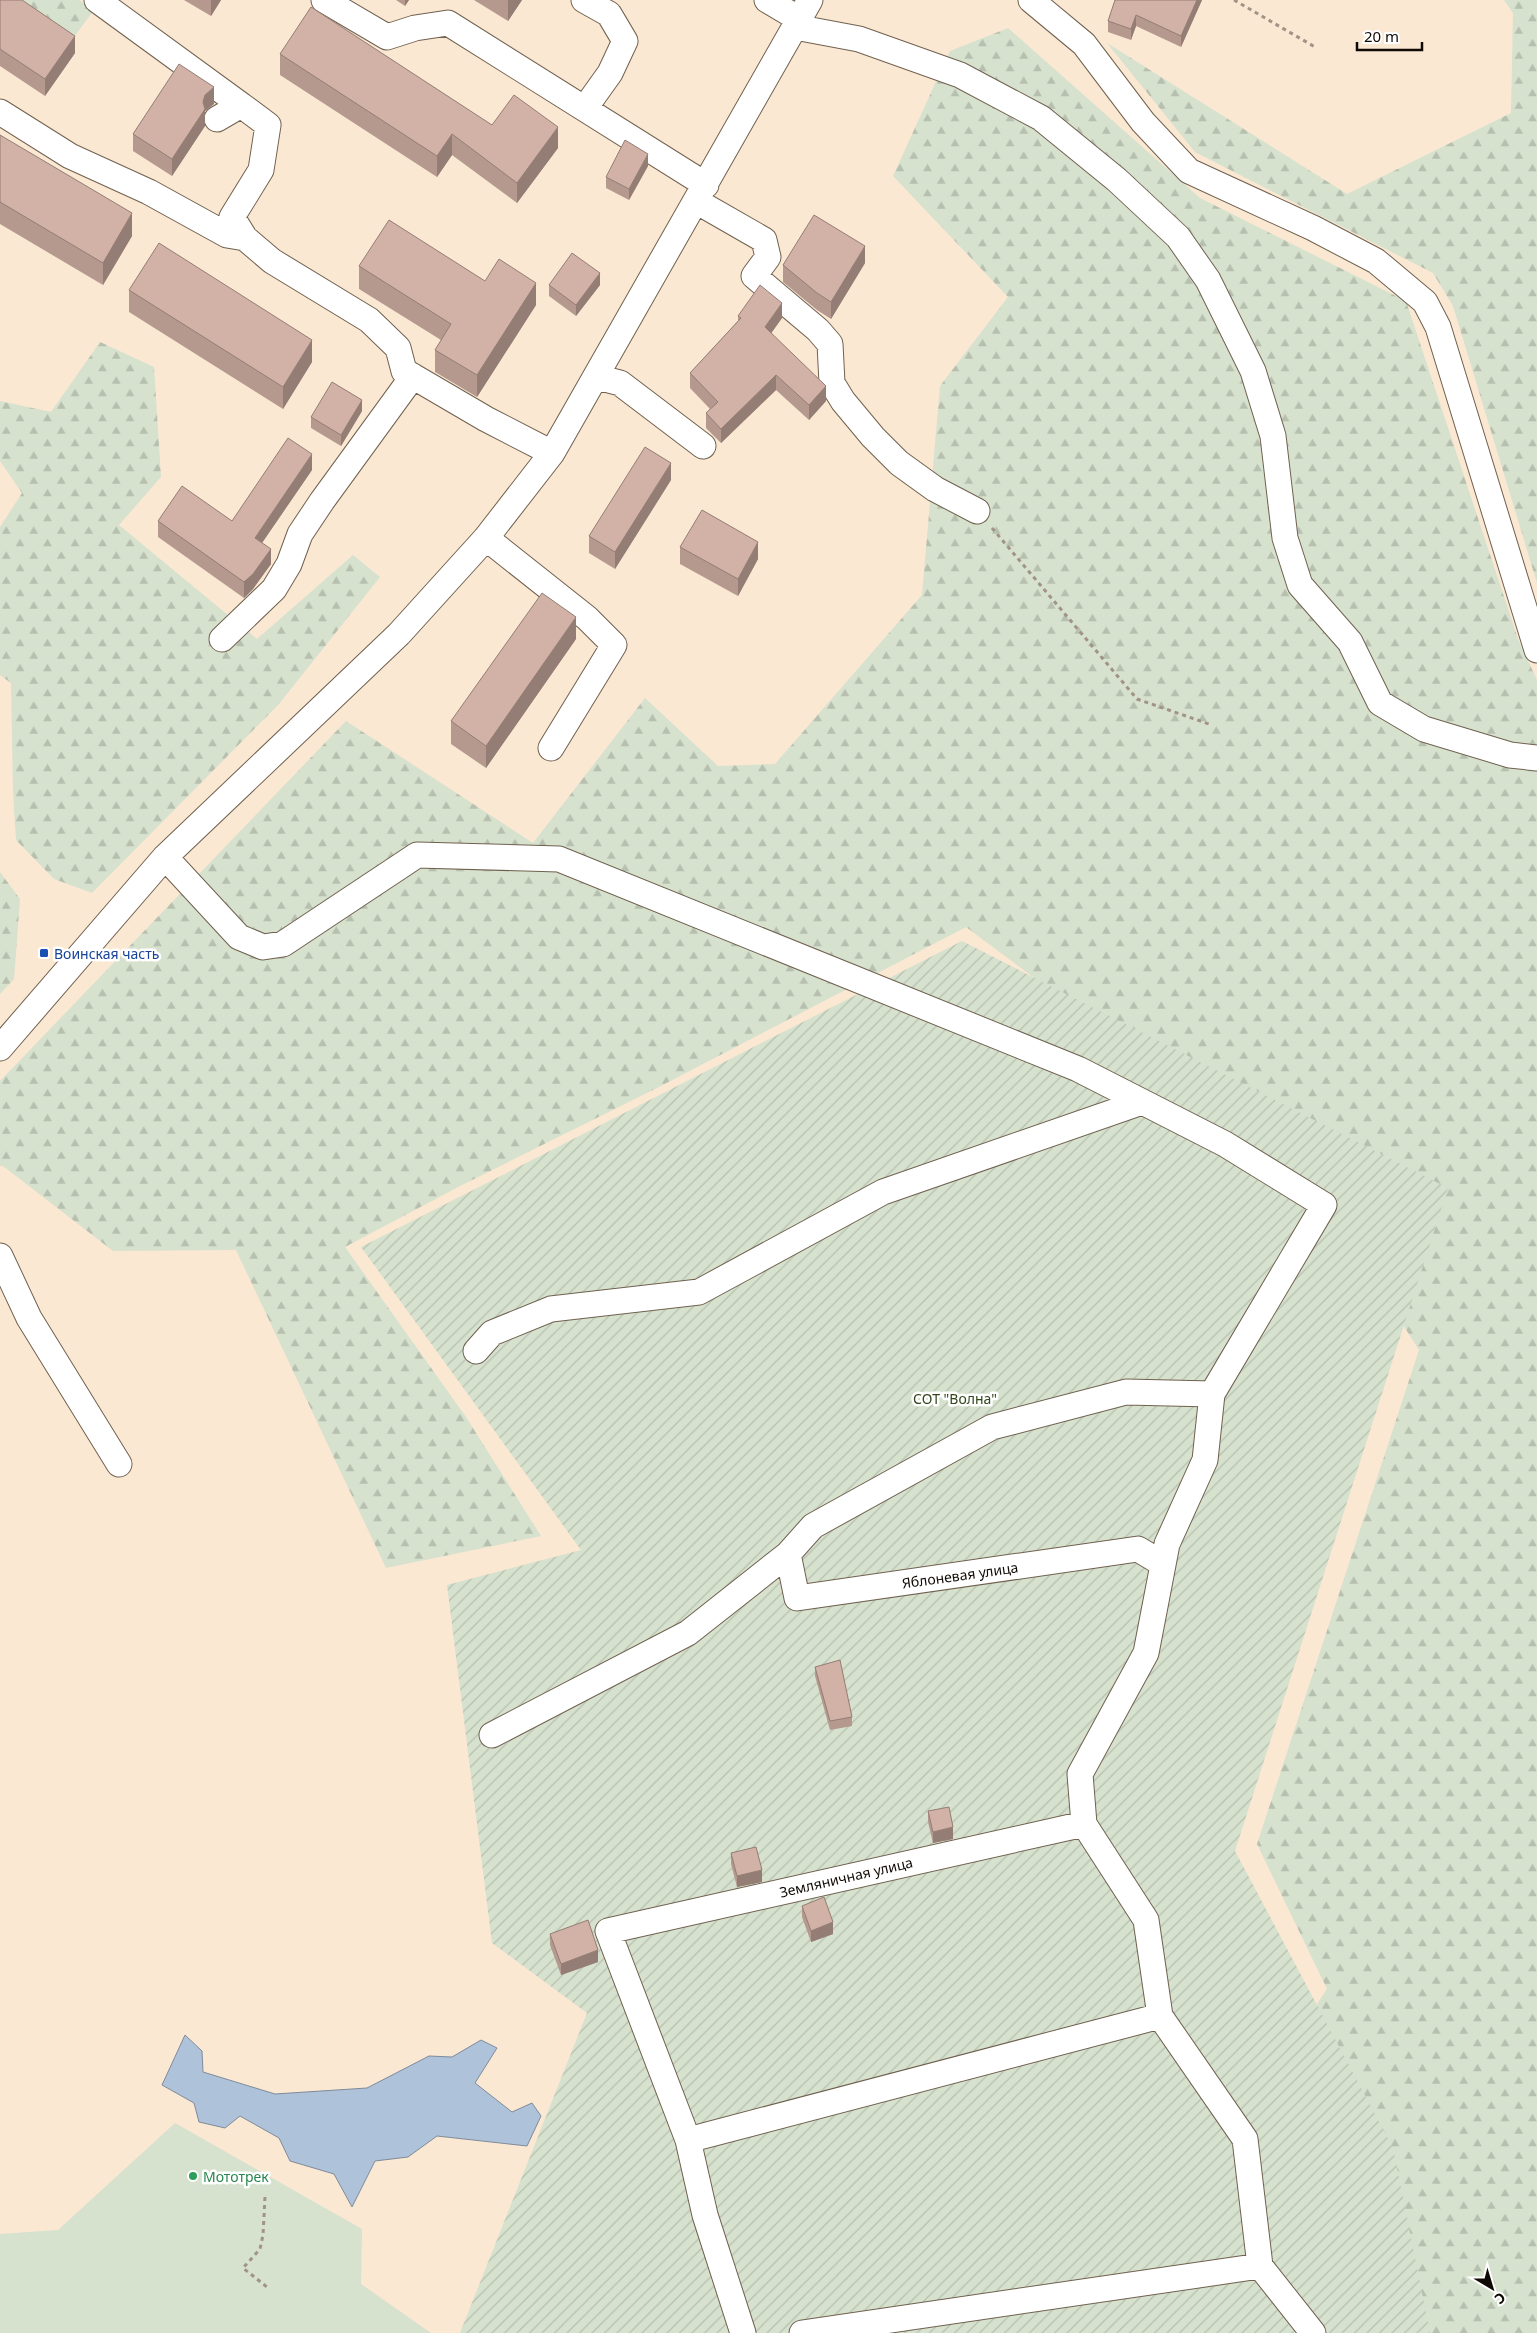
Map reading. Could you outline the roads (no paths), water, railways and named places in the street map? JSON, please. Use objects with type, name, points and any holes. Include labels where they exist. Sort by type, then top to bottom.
[{"type":"street","points":[[97,0],[268,125],[261,170],[232,217],[245,238],[272,261],[369,320],[398,348],[404,371],[486,419],[552,453]]},
{"type":"street","points":[[324,0],[387,37],[415,28],[448,23],[584,108],[764,240],[768,257],[754,276],[818,330],[830,344],[833,368],[832,383],[843,401],[873,437],[899,463],[935,489],[977,511]]},
{"type":"street","points":[[584,0],[609,14],[625,42],[610,73],[584,108]]},
{"type":"street","points":[[767,0],[859,39],[960,75],[1041,118],[1117,180],[1178,237],[1208,280],[1253,371],[1273,436],[1285,538],[1300,584],[1350,642],[1380,703],[1424,729],[1510,755],[1537,758]]},
{"type":"street","points":[[1031,0],[1084,44],[1143,122],[1190,171],[1313,228],[1376,261],[1425,302],[1438,327],[1537,650]]},
{"type":"street","points":[[0,1048],[164,857],[399,634],[486,538],[552,453],[801,16]]},
{"type":"street","points":[[216,119],[241,105]]},
{"type":"street","points":[[0,112],[70,156],[149,192],[227,235],[245,238]]},
{"type":"street","points":[[222,639],[274,589],[289,564],[300,534],[413,376]]},
{"type":"street","points":[[597,377],[620,383],[703,446]]},
{"type":"street","points":[[486,538],[587,618],[614,645],[551,748]]},
{"type":"street","points":[[164,857],[239,937],[263,947],[283,944],[417,855],[559,859],[1078,1069],[1225,1144],[1324,1205],[1212,1394],[1205,1460],[1167,1544],[1146,1653],[1080,1774],[1084,1824],[1146,1920],[1160,2016],[1245,2139],[1260,2266],[1313,2333]]},
{"type":"street","points":[[476,1351],[492,1333],[551,1309],[699,1292],[883,1192],[1142,1102]]},
{"type":"street","points":[[0,1256],[29,1318],[119,1464]]},
{"type":"street","points":[[492,1735],[688,1633],[788,1554],[813,1526],[992,1427],[1126,1392],[1212,1394]]},
{"type":"street","name":"Яблоневая улица","points":[[788,1554],[797,1598],[1138,1549],[1163,1564]]},
{"type":"street","name":"Земляничная улица","points":[[688,2140],[608,1931],[1084,1824]]},
{"type":"street","points":[[743,2333],[705,2215],[688,2140],[1160,2016]]},
{"type":"street","points":[[802,2333],[1260,2266]]},
{"type":"water","points":[[185,2035],[202,2051],[203,2072],[275,2094],[367,2088],[429,2056],[452,2057],[481,2040],[497,2048],[475,2083],[512,2112],[532,2103],[541,2116],[527,2146],[437,2136],[408,2157],[375,2161],[352,2207],[334,2174],[290,2161],[279,2138],[240,2116],[225,2128],[199,2122],[194,2103],[162,2085]]},
{"type":"place","name":"Воинская часть","points":[[44,953]]},
{"type":"place","name":"Мототрек","points":[[193,2176]]},
{"type":"park label","name":"СОТ \"Волна\"","points":[[955,1398]]}]
